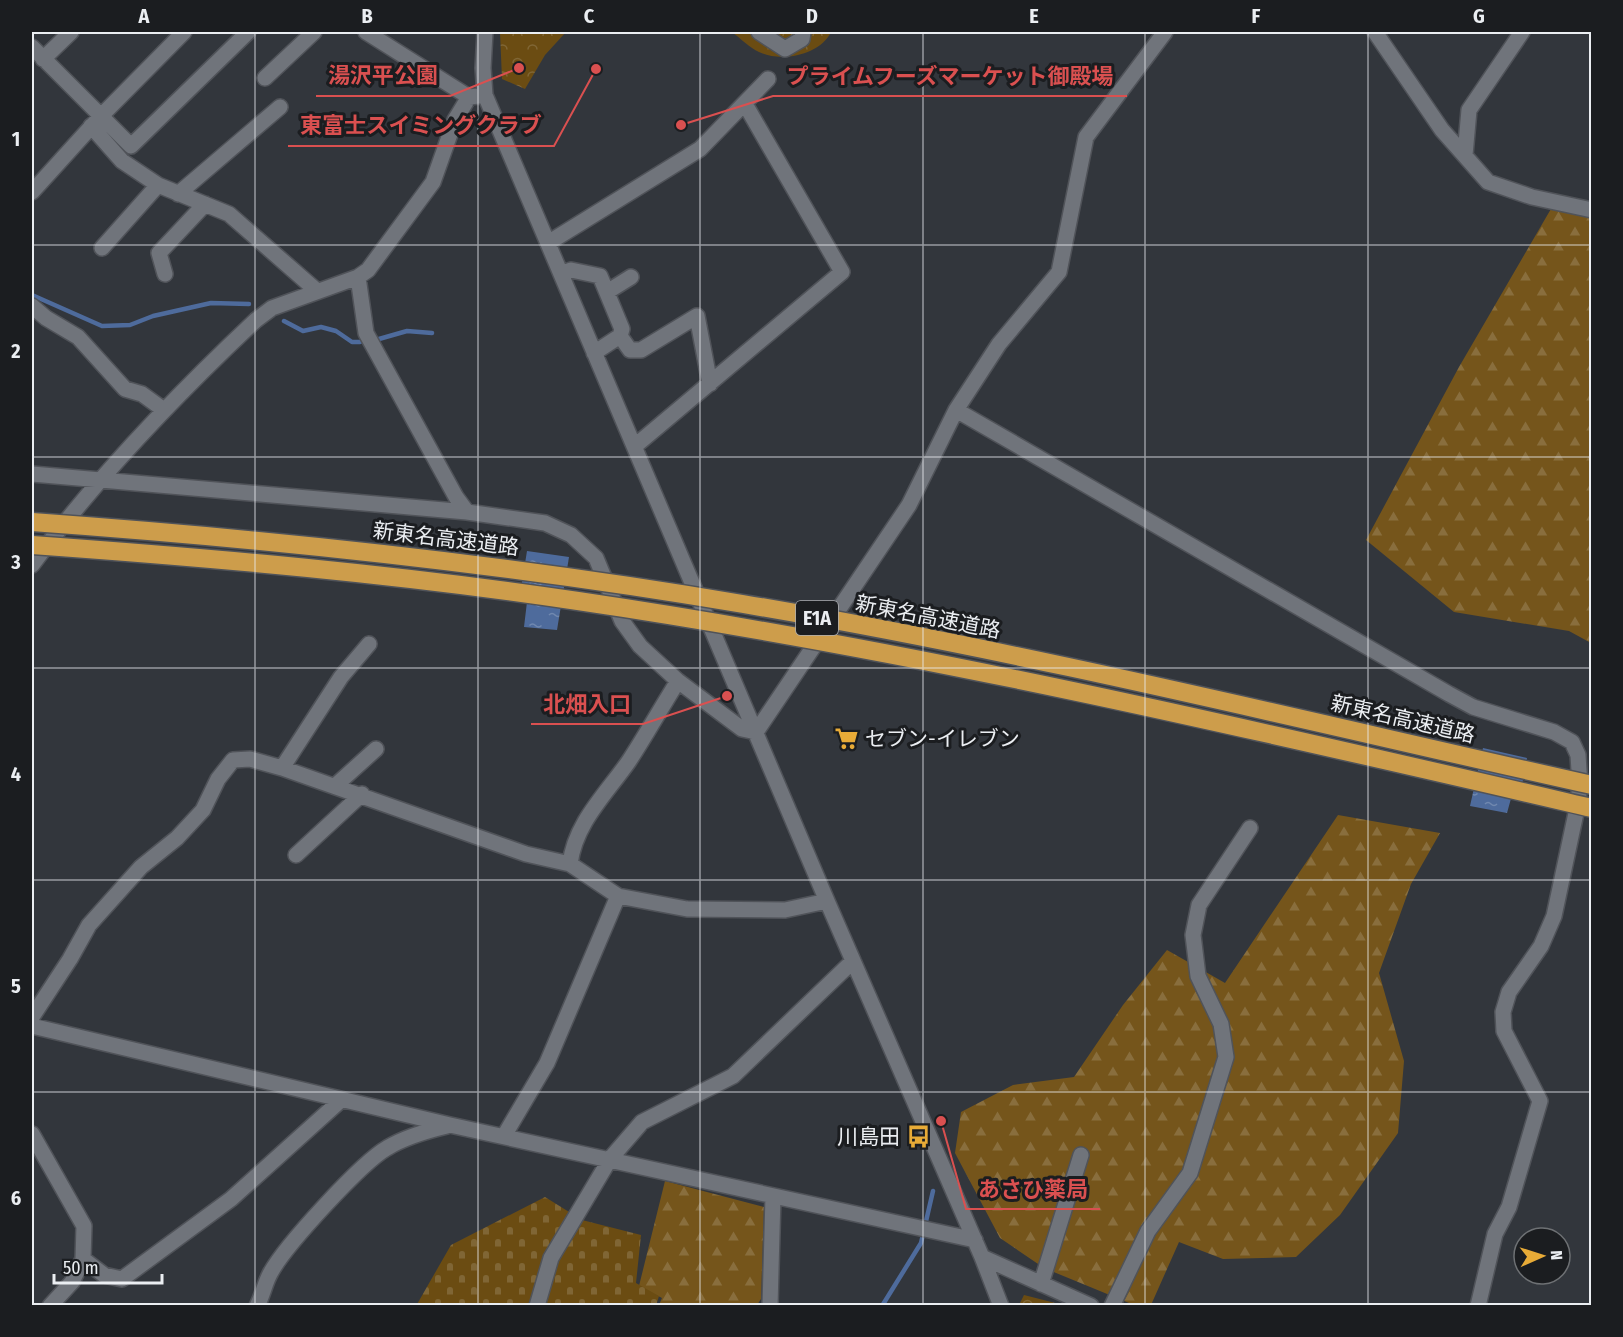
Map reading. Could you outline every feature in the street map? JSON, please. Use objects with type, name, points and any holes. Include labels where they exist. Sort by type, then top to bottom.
[{"type":"highway","name":"新東名高速道路","points":[[32,522],[182,533],[366,551],[579,578],[744,604],[1049,664],[1592,785]]},
{"type":"highway","name":"E1A","points":[[32,545],[362,573],[577,601],[743,628],[1031,684],[1592,808]]},
{"type":"street","points":[[43,59],[71,32]]},
{"type":"street","points":[[32,192],[95,122],[184,32]]},
{"type":"street","points":[[95,122],[130,146],[248,32]]},
{"type":"street","points":[[265,78],[314,32]]},
{"type":"street","points":[[366,32],[469,97],[485,95]]},
{"type":"street","points":[[485,32],[483,68],[485,95],[1001,1305]]},
{"type":"street","points":[[759,32],[785,49],[802,39],[803,32]]},
{"type":"street","points":[[756,732],[909,505],[956,410],[999,344],[1059,272],[1086,137],[1165,32]]},
{"type":"street","points":[[1375,32],[1442,130],[1488,182],[1532,197],[1592,210]]},
{"type":"street","points":[[1465,155],[1469,110],[1522,32]]},
{"type":"street","points":[[32,47],[95,122],[122,161],[158,185],[229,214],[317,291]]},
{"type":"street","points":[[548,243],[700,149],[768,79]]},
{"type":"street","points":[[32,565],[72,510],[164,410],[256,320],[272,308],[358,277],[368,270],[433,182],[455,120],[469,97]]},
{"type":"street","points":[[635,446],[842,272],[745,104]]},
{"type":"street","points":[[178,194],[280,107]]},
{"type":"street","points":[[102,248],[158,185]]},
{"type":"street","points":[[165,274],[159,253],[205,204]]},
{"type":"street","points":[[561,274],[571,270],[600,276],[607,292],[622,329],[620,336],[594,353]]},
{"type":"street","points":[[358,277],[366,333],[456,497],[467,512]]},
{"type":"street","points":[[607,292],[632,277]]},
{"type":"street","points":[[32,306],[46,318],[78,337],[125,389],[142,394],[164,410]]},
{"type":"street","points":[[620,336],[630,350],[642,350],[697,316],[710,384]]},
{"type":"street","points":[[956,410],[1473,707],[1554,732],[1572,742],[1578,755],[1580,786],[1554,916],[1541,946],[1509,992],[1503,1012],[1504,1031],[1540,1101],[1509,1207],[1495,1234],[1478,1305]]},
{"type":"street","points":[[32,474],[467,512],[552,525],[584,545],[596,558],[629,634],[678,681],[742,729],[756,732]]},
{"type":"street","points":[[282,768],[341,677],[369,644]]},
{"type":"street","points":[[570,864],[573,843],[586,819],[629,760],[678,681]]},
{"type":"street","points":[[335,786],[376,749]]},
{"type":"street","points":[[32,1017],[89,925],[141,867],[177,838],[202,810],[218,779],[233,760],[250,759],[282,768],[362,794],[526,854],[570,864],[618,896],[687,909],[785,910],[827,901]]},
{"type":"street","points":[[297,855],[362,794]]},
{"type":"street","points":[[1112,1305],[1148,1231],[1190,1173],[1226,1058],[1221,1024],[1198,976],[1193,935],[1199,905],[1250,828]]},
{"type":"street","points":[[504,1136],[547,1064],[618,896]]},
{"type":"street","points":[[537,1305],[551,1257],[610,1159],[642,1122],[733,1076],[853,961]]},
{"type":"street","points":[[32,1026],[450,1125],[975,1240]]},
{"type":"street","points":[[83,1259],[104,1275],[122,1279],[231,1199],[341,1100]]},
{"type":"street","points":[[257,1305],[271,1272],[293,1243],[360,1170],[385,1148],[413,1135],[450,1125]]},
{"type":"street","points":[[32,1134],[84,1226],[83,1259],[72,1282],[50,1305]]},
{"type":"street","points":[[1041,1284],[1081,1155]]},
{"type":"street","points":[[770,1305],[773,1196]]},
{"type":"street","points":[[982,1257],[1091,1305]]},
{"type":"green space","points":[[500,32],[566,32],[545,55],[525,89],[502,79]]},
{"type":"green space","points":[[732,32],[831,32],[826,40],[809,51],[789,57],[778,57],[756,50]]},
{"type":"green space","points":[[1555,202],[1591,214],[1591,643],[1569,631],[1454,612],[1366,540],[1459,367]]},
{"type":"green space","points":[[1338,815],[1440,833],[1411,884],[1379,973],[1404,1061],[1398,1133],[1340,1215],[1296,1257],[1223,1259],[1179,1242],[1151,1305],[1134,1305],[1044,1268],[1000,1238],[955,1153],[961,1112],[1013,1085],[1074,1077],[1123,1005],[1167,950],[1225,983]]},
{"type":"green space","points":[[665,1181],[764,1207],[761,1299],[757,1305],[659,1305],[662,1298],[639,1286]]},
{"type":"green space","points":[[545,1197],[582,1220],[641,1235],[636,1283],[659,1296],[656,1306],[416,1306],[451,1245]]},
{"type":"green space","points":[[1024,1295],[1063,1305],[1019,1305]]},
{"type":"water","points":[[527,551],[569,557],[557,630],[524,627],[527,602],[519,601]]},
{"type":"water","points":[[1483,748],[1527,758],[1522,785],[1515,784],[1507,813],[1470,806]]},
{"type":"waterway","points":[[32,295],[102,326],[130,325],[153,316],[211,303],[249,304]]},
{"type":"waterway","points":[[284,321],[303,331],[321,327],[336,331],[352,342],[360,342]]},
{"type":"waterway","points":[[379,339],[407,331],[432,333]]},
{"type":"waterway","points":[[882,1306],[921,1243],[933,1191]]},
{"type":"place","name":"湯沢平公園","points":[[519,68]]},
{"type":"place","name":"東富士スイミングクラブ","points":[[596,69]]},
{"type":"place","name":"プライムフーズマーケット御殿場","points":[[681,125]]},
{"type":"place","name":"北畑入口","points":[[727,696]]},
{"type":"place","name":"セブン-イレブン","points":[[847,739]]},
{"type":"place","name":"あさひ薬局","points":[[941,1121]]},
{"type":"place","name":"川島田","points":[[918,1137]]}]
